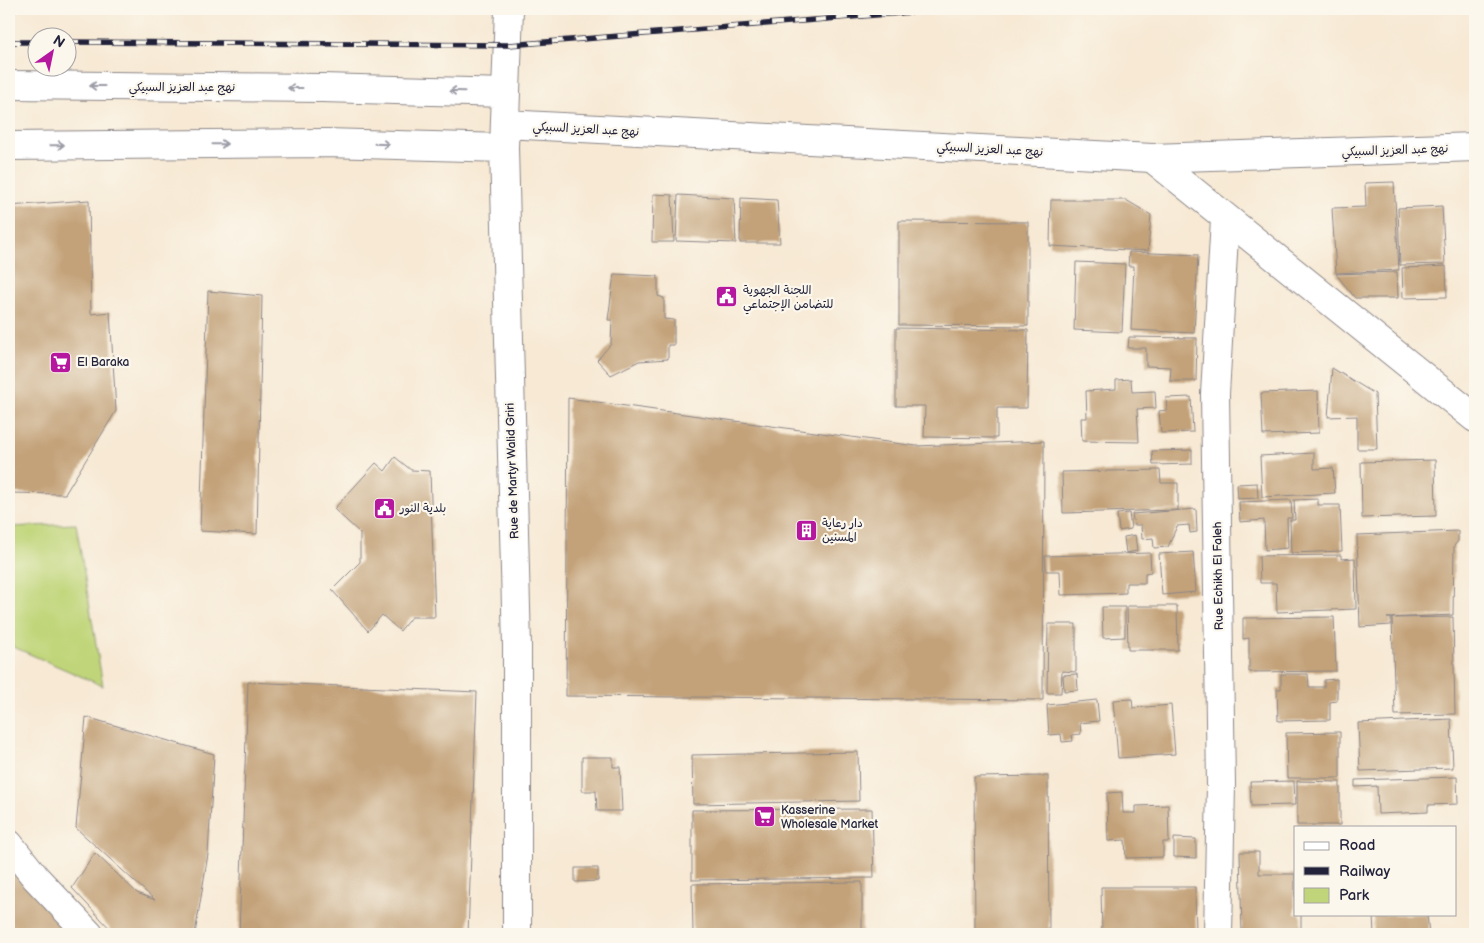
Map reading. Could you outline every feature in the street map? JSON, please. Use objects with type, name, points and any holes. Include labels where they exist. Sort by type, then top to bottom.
[{"type":"street","name":"Rue de Martyr Walid Griri","points":[[509,9],[505,136],[517,646],[517,934]]},
{"type":"street","name":"نهج عبد العزيز السبيكي","points":[[9,85],[322,88],[506,93]]},
{"type":"street","name":"نهج عبد العزيز السبيكي","points":[[9,146],[326,143],[505,136],[1152,158],[1475,147]]},
{"type":"street","points":[[1152,158],[1225,219],[1475,418]]},
{"type":"street","name":"Rue Echikh El Faleh","points":[[1218,934],[1221,785],[1215,394],[1225,219]]},
{"type":"street","points":[[9,844],[36,878],[90,934]]},
{"type":"green space","points":[[76,524],[103,686],[9,645],[9,527]]},
{"type":"building","points":[[1394,182],[1399,270],[1336,273],[1332,208],[1366,207],[1365,183]]},
{"type":"building","points":[[653,194],[672,195],[674,242],[652,242]]},
{"type":"building","points":[[678,195],[734,198],[736,243],[676,241]]},
{"type":"building","points":[[741,198],[777,200],[780,243],[740,243]]},
{"type":"building","name":"El Baraka","points":[[89,200],[91,314],[110,312],[116,411],[65,494],[9,493],[9,206]]},
{"type":"building","points":[[1051,200],[1126,200],[1151,215],[1148,251],[1050,246]]},
{"type":"building","points":[[1442,206],[1445,264],[1400,265],[1398,208]]},
{"type":"building","points":[[899,221],[1028,222],[1028,326],[899,325]]},
{"type":"building","points":[[1129,252],[1198,255],[1194,333],[1131,330],[1134,266],[1128,266]]},
{"type":"building","points":[[1076,262],[1125,264],[1122,332],[1074,330]]},
{"type":"building","points":[[1446,266],[1447,297],[1403,298],[1402,268]]},
{"type":"building","points":[[1397,272],[1398,298],[1355,298],[1336,274]]},
{"type":"building","points":[[614,274],[658,276],[658,296],[664,298],[664,319],[674,320],[674,345],[668,345],[668,359],[639,361],[611,375],[597,360],[611,344],[612,320],[608,320]]},
{"type":"building","points":[[208,291],[262,296],[257,534],[200,531]]},
{"type":"building","points":[[896,328],[1028,330],[1027,408],[997,408],[997,438],[924,437],[925,406],[896,406]]},
{"type":"building","points":[[1129,337],[1197,338],[1196,381],[1170,381],[1171,367],[1146,366],[1146,348],[1128,348]]},
{"type":"building","points":[[1332,368],[1375,394],[1377,449],[1357,449],[1357,416],[1328,417]]},
{"type":"building","points":[[1131,379],[1132,392],[1155,391],[1156,408],[1137,409],[1139,442],[1082,441],[1081,418],[1087,418],[1086,391],[1116,389],[1116,380]]},
{"type":"building","points":[[1318,391],[1319,433],[1263,435],[1261,393]]},
{"type":"building","points":[[1191,397],[1193,432],[1161,433],[1159,411],[1167,410],[1166,398]]},
{"type":"building","name":"دار رعاية المسنين","points":[[568,398],[916,446],[1044,441],[1043,700],[566,696]]},
{"type":"building","points":[[1192,450],[1192,464],[1153,465],[1152,451]]},
{"type":"building","points":[[1314,453],[1314,469],[1333,468],[1335,493],[1262,497],[1260,456]]},
{"type":"building","points":[[395,457],[411,470],[430,471],[435,617],[411,617],[400,631],[382,615],[368,631],[332,590],[360,562],[360,533],[334,509],[376,463],[385,471]]},
{"type":"building","points":[[1435,460],[1436,516],[1362,518],[1361,462]]},
{"type":"building","points":[[1160,470],[1161,483],[1178,483],[1178,510],[1063,513],[1062,472]]},
{"type":"building","points":[[1257,483],[1258,498],[1238,499],[1237,484]]},
{"type":"building","points":[[1318,499],[1318,505],[1340,505],[1342,551],[1291,553],[1290,520],[1295,520],[1294,500]]},
{"type":"building","points":[[1291,500],[1292,518],[1287,518],[1288,548],[1265,550],[1264,520],[1240,522],[1239,502]]},
{"type":"building","points":[[1196,509],[1197,532],[1190,533],[1189,525],[1177,526],[1168,547],[1154,548],[1153,538],[1142,539],[1141,525],[1134,525],[1132,514]]},
{"type":"building","points":[[1129,513],[1131,529],[1119,531],[1117,514]]},
{"type":"building","points":[[1458,531],[1458,541],[1454,546],[1453,615],[1387,618],[1391,618],[1391,625],[1360,627],[1357,535]]},
{"type":"building","points":[[1135,535],[1137,551],[1126,553],[1124,537]]},
{"type":"building","points":[[1193,552],[1196,592],[1162,595],[1159,554]]},
{"type":"building","points":[[1150,553],[1151,572],[1145,573],[1145,583],[1126,583],[1126,593],[1061,595],[1060,571],[1046,571],[1045,556]]},
{"type":"building","points":[[1341,555],[1341,559],[1355,558],[1356,609],[1277,612],[1276,583],[1260,583],[1259,556]]},
{"type":"building","points":[[1127,606],[1177,606],[1178,650],[1128,650]]},
{"type":"building","points":[[1102,607],[1125,607],[1125,637],[1103,638]]},
{"type":"building","points":[[1334,617],[1336,671],[1249,672],[1249,638],[1243,639],[1243,618]]},
{"type":"building","points":[[1453,617],[1455,714],[1395,715],[1392,618]]},
{"type":"building","points":[[1048,624],[1076,624],[1076,672],[1062,671],[1061,693],[1047,693]]},
{"type":"building","points":[[1077,674],[1078,690],[1064,691],[1063,675]]},
{"type":"building","points":[[1281,674],[1308,674],[1309,687],[1324,687],[1324,680],[1337,679],[1337,701],[1330,702],[1330,720],[1278,721],[1277,689],[1281,689]]},
{"type":"building","points":[[248,682],[477,692],[468,934],[239,934]]},
{"type":"building","points":[[1132,699],[1133,708],[1171,705],[1175,754],[1118,758],[1113,700]]},
{"type":"building","points":[[1097,700],[1099,721],[1080,723],[1081,734],[1072,735],[1073,741],[1062,742],[1061,734],[1049,735],[1047,705]]},
{"type":"building","points":[[86,717],[214,754],[208,854],[195,934],[115,934],[72,888],[95,853],[137,893],[155,900],[76,828]]},
{"type":"building","points":[[1451,719],[1453,768],[1360,771],[1358,723]]},
{"type":"building","points":[[1340,732],[1340,778],[1287,778],[1286,733]]},
{"type":"building","points":[[858,752],[859,801],[693,804],[692,755]]},
{"type":"building","points":[[582,757],[613,757],[613,767],[620,767],[622,811],[597,811],[596,791],[582,791]]},
{"type":"building","points":[[1048,776],[1049,934],[975,934],[974,777]]},
{"type":"building","points":[[1457,777],[1458,804],[1428,805],[1428,812],[1378,814],[1377,786],[1355,787],[1355,780]]},
{"type":"building","points":[[1294,781],[1295,805],[1251,806],[1250,782]]},
{"type":"building","points":[[1297,781],[1340,782],[1340,825],[1297,825]]},
{"type":"building","points":[[1122,792],[1123,813],[1136,813],[1136,806],[1168,805],[1169,842],[1163,842],[1163,857],[1126,858],[1125,840],[1108,841],[1107,793]]},
{"type":"building","points":[[872,809],[874,878],[692,880],[692,810]]},
{"type":"building","points":[[1174,838],[1196,839],[1196,858],[1174,857]]},
{"type":"building","points":[[1240,852],[1259,852],[1259,874],[1294,874],[1294,916],[1301,916],[1301,934],[1242,934]]},
{"type":"building","points":[[9,868],[81,934],[9,934]]},
{"type":"building","points":[[575,868],[598,868],[598,881],[575,882]]},
{"type":"building","points":[[862,882],[862,934],[693,934],[692,884]]},
{"type":"building","points":[[1101,887],[1195,887],[1196,934],[1102,934]]},
{"type":"building","points":[[1373,916],[1427,916],[1429,934],[1374,934]]},
{"type":"railway","points":[[78,42],[509,45],[949,9]]},
{"type":"railway","points":[[9,42],[28,42]]},
{"type":"place","name":"اللجنة الجهوية للتضامن الإجتماعي","points":[[727,297]]},
{"type":"place","name":"El Baraka","points":[[61,362]]},
{"type":"place","name":"بلدية النور","points":[[384,508]]},
{"type":"place","name":"دار رعاية المسنين","points":[[806,530]]},
{"type":"place","name":"Kasserine Wholesale Market","points":[[765,817]]}]
